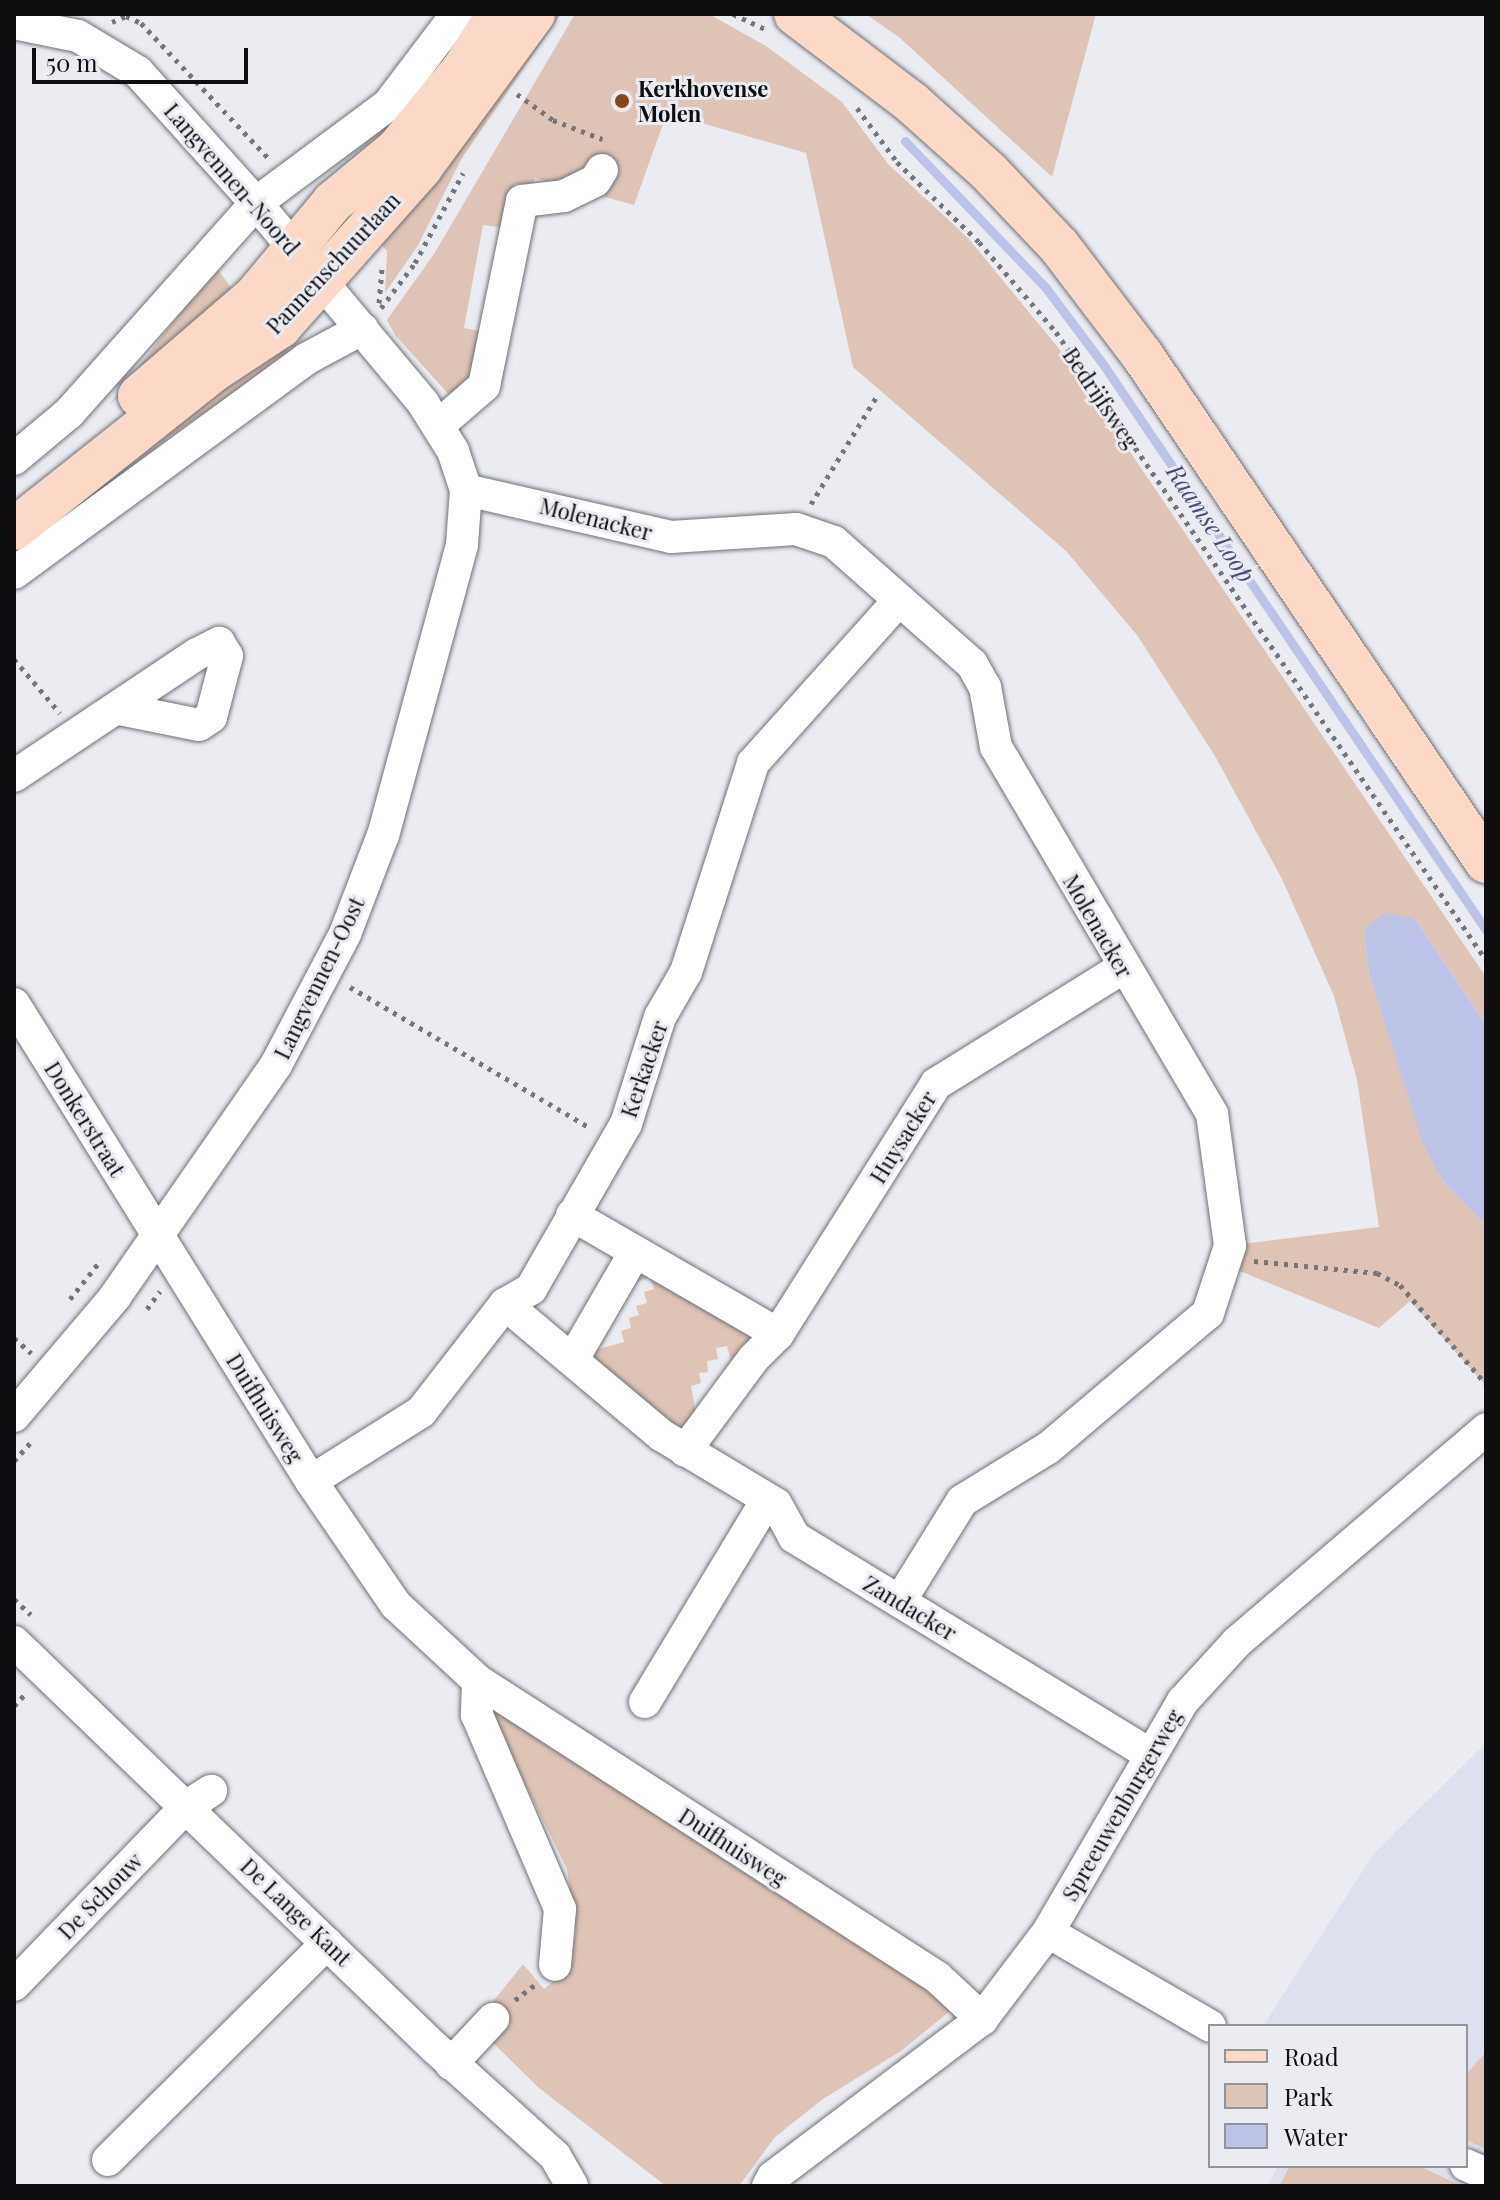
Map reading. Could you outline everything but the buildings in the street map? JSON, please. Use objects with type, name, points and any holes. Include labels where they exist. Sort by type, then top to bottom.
[{"type":"main road","name":"Pannenschuurlaan","points":[[14,504],[255,296],[350,185],[397,149],[463,69],[498,14]]},
{"type":"main road","name":"Pannenschuurlaan","points":[[14,529],[212,372],[280,327],[421,168],[534,14]]},
{"type":"main road","points":[[786,26],[911,102],[989,172],[1059,246],[1142,355],[1486,862]]},
{"type":"street","points":[[14,459],[69,413],[256,203],[388,105],[457,14]]},
{"type":"street","name":"Langvennen-Noord","points":[[14,23],[78,36],[138,72],[256,203],[320,280]]},
{"type":"street","points":[[439,425],[484,386],[522,201],[564,196],[595,181],[602,170]]},
{"type":"street","name":"Langvennen-Oost","points":[[14,1416],[115,1297],[276,1065],[325,972],[383,835],[462,545],[466,490],[439,425],[370,320],[320,280]]},
{"type":"street","name":"Pannenschuurlaan","points":[[14,573],[306,359],[370,320]]},
{"type":"street","name":"Molenacker","points":[[466,490],[671,537],[796,529],[834,542],[972,664],[985,687],[996,747],[1122,968],[1212,1114],[1229,1258],[1208,1313],[1189,1333],[1048,1448],[962,1501],[900,1601]]},
{"type":"street","name":"Kerkacker","points":[[311,1481],[421,1412],[505,1304],[531,1289],[615,1143],[660,1017],[686,972],[753,763],[899,600]]},
{"type":"street","points":[[14,776],[120,709]]},
{"type":"street","name":"Huysacker","points":[[778,1334],[936,1084],[1122,968]]},
{"type":"street","name":"Donkerstraat","points":[[14,1004],[157,1234]]},
{"type":"street","points":[[572,1215],[778,1334],[753,1359],[685,1451]]},
{"type":"street","name":"Duifhuisweg","points":[[157,1234],[311,1481],[396,1605],[478,1681],[937,1977],[982,2019]]},
{"type":"street","points":[[573,1359],[635,1252]]},
{"type":"street","name":"Zandacker","points":[[505,1304],[685,1451],[776,1504],[794,1537],[1148,1753]]},
{"type":"street","name":"Spreeuwenburgerweg","points":[[768,2186],[773,2177],[982,2019],[1048,1932],[1148,1753],[1183,1701],[1237,1642],[1486,1429]]},
{"type":"street","points":[[645,1702],[767,1500]]},
{"type":"street","name":"De Lange Kant","points":[[14,1642],[198,1799],[327,1943],[451,2064],[555,2156],[572,2186]]},
{"type":"street","points":[[478,1681],[477,1715],[560,1909],[555,1965]]},
{"type":"street","name":"De Schouw","points":[[14,1985],[198,1799]]},
{"type":"street","points":[[1048,1932],[1208,2025]]},
{"type":"street","points":[[108,2160],[327,1943]]},
{"type":"street","points":[[451,2064],[493,2019]]},
{"type":"path","points":[[733,14],[786,26]]},
{"type":"path","points":[[506,102],[522,78]]},
{"type":"path","points":[[513,91],[553,120],[589,130],[606,142],[602,170]]},
{"type":"path","name":"Bedrijfsweg","points":[[853,101],[897,162],[979,242],[1056,332],[1486,960]]},
{"type":"path","points":[[370,320],[438,224],[470,158]]},
{"type":"path","points":[[370,320],[383,253]]},
{"type":"path","points":[[796,529],[877,396]]},
{"type":"path","points":[[14,659],[78,735]]},
{"type":"path","points":[[325,972],[615,1143]]},
{"type":"path","points":[[66,1304],[104,1256]]},
{"type":"path","points":[[1229,1258],[1377,1273],[1400,1285],[1486,1384]]},
{"type":"path","points":[[22,1360],[38,1339]]},
{"type":"path","points":[[493,2019],[555,1965]]},
{"type":"shaded area","points":[[1486,1743],[1486,2186],[1267,2186],[1277,2168],[1468,2168],[1468,2024],[1264,2024],[1374,1853]]},
{"type":"green space","points":[[543,14],[561,14],[462,158],[417,247],[385,293],[387,251],[372,234]]},
{"type":"green space","points":[[575,14],[709,14],[766,46],[842,102],[888,164],[968,238],[1065,356],[1486,977],[1486,1024],[1414,918],[1364,929],[1369,974],[1424,1144],[1443,1181],[1486,1225],[1486,1386],[1410,1301],[1379,1328],[1230,1267],[1234,1245],[1379,1227],[1357,1080],[1334,996],[1282,879],[1215,756],[1137,635],[1066,551],[853,367],[806,153],[667,113],[634,205],[535,178],[532,188],[514,184],[506,228],[483,225],[464,328],[486,332],[480,370],[452,398],[395,335],[387,320],[434,254]]},
{"type":"green space","points":[[866,14],[1096,14],[1052,177],[900,38]]},
{"type":"green space","points":[[213,263],[237,296],[109,405],[188,303]]},
{"type":"green space","points":[[281,338],[292,357],[95,484]]},
{"type":"green space","points":[[641,1270],[749,1335],[748,1347],[732,1366],[727,1346],[716,1348],[718,1359],[707,1361],[708,1372],[699,1373],[701,1383],[691,1386],[696,1415],[680,1427],[671,1427],[591,1357],[595,1350],[624,1342],[621,1331],[631,1328],[629,1318],[639,1315],[636,1306],[647,1303],[644,1292],[654,1289],[650,1278],[632,1283]]},
{"type":"green space","points":[[495,1711],[517,1718],[960,2003],[901,2051],[823,2099],[775,2137],[739,2186],[666,2186],[539,2088],[492,2042],[511,2024],[491,2004],[523,1964],[544,1989],[566,1970],[576,1932],[567,1869],[497,1727]]},
{"type":"green space","points":[[1486,2052],[1486,2149],[1468,2141],[1468,2072]]},
{"type":"green space","points":[[1289,2168],[1423,2168],[1462,2186],[1279,2186]]},
{"type":"water","points":[[1384,913],[1414,918],[1486,1024],[1486,1225],[1443,1181],[1423,1144],[1369,974],[1364,929]]},
{"type":"waterway","name":"Raamse Loop","points":[[905,141],[1046,288],[1105,367],[1486,930]]},
{"type":"place","name":"Kerkhovense Molen","points":[[622,101]]}]
